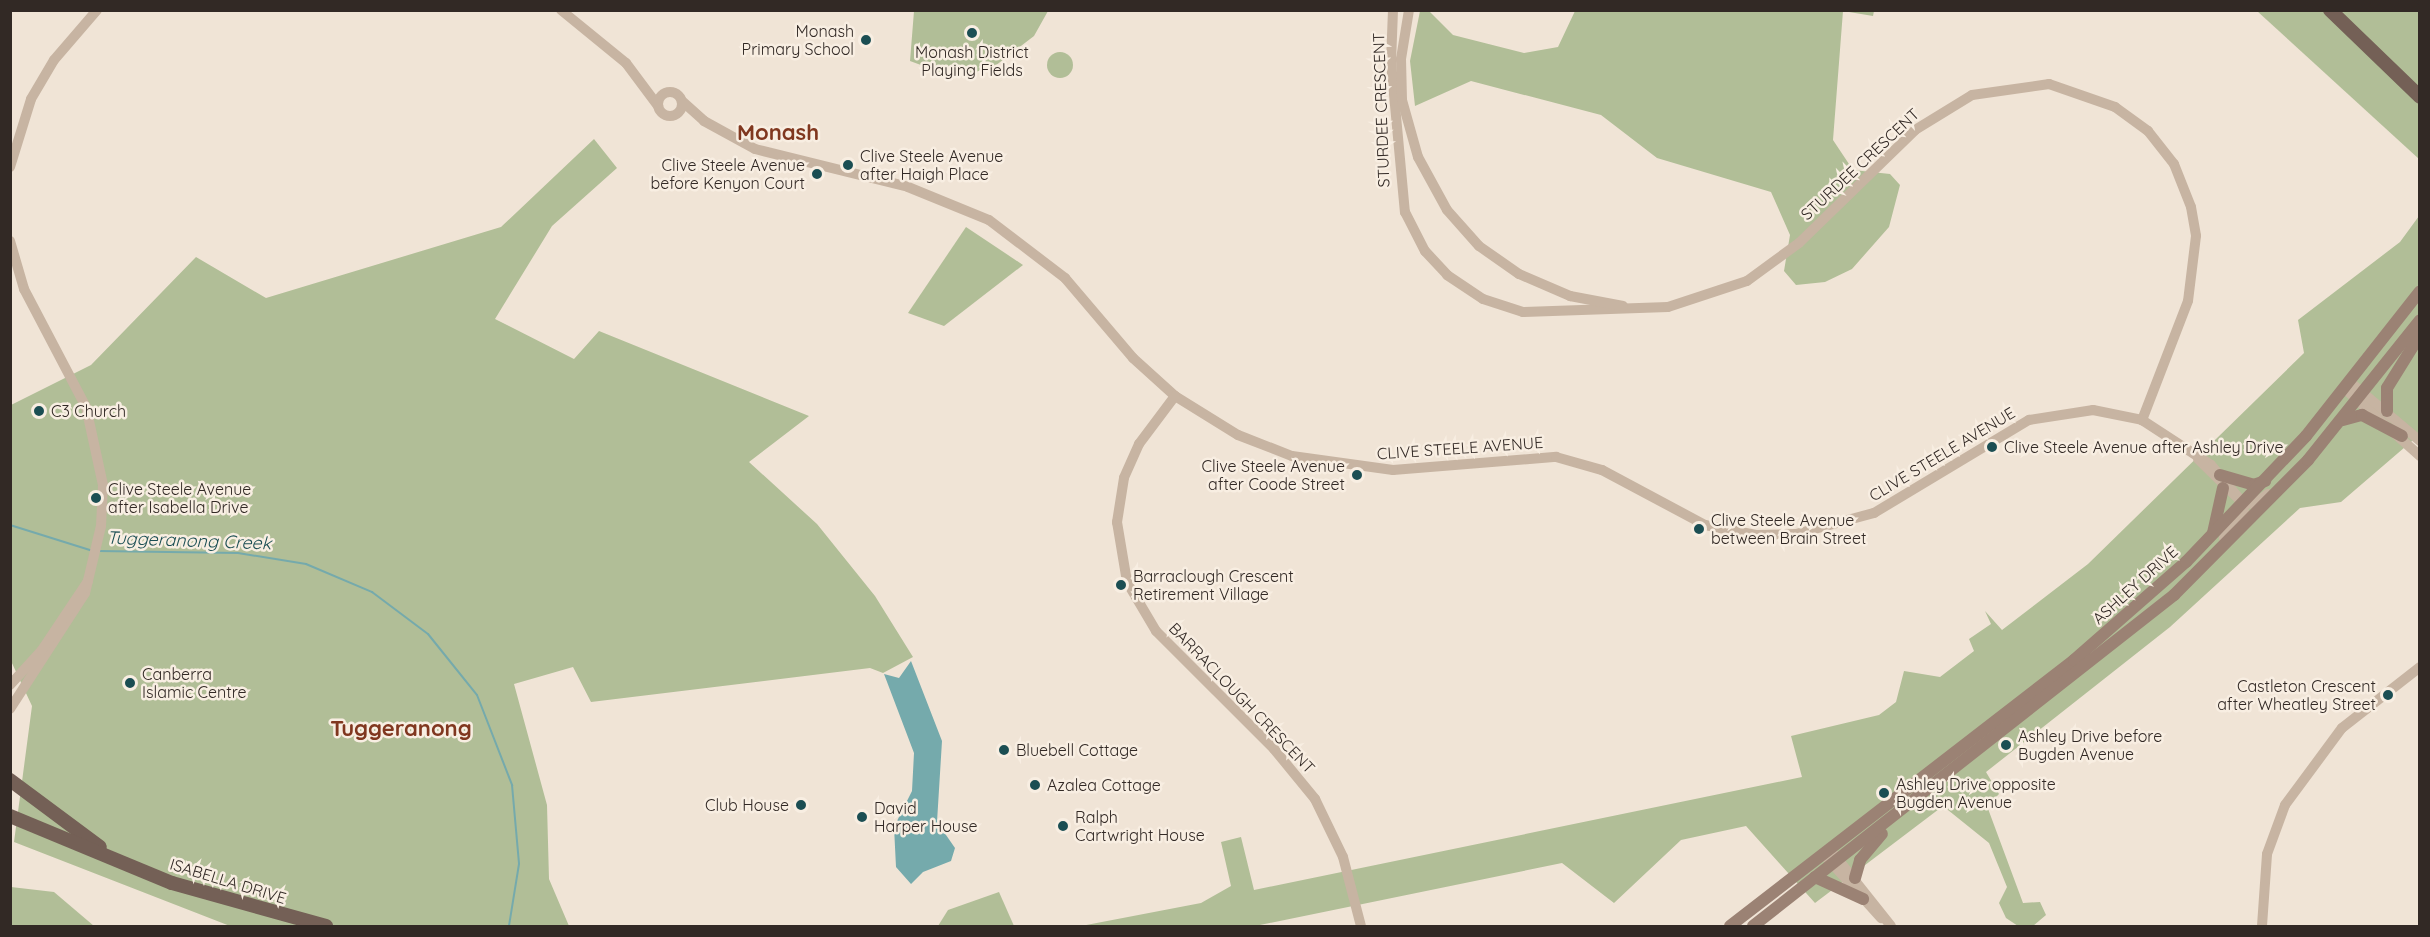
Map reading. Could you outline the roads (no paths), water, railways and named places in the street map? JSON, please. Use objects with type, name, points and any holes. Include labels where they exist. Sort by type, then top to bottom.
[{"type":"main road","points":[[2330,10],[2420,84]]},
{"type":"main road","points":[[2330,10],[2420,97]]},
{"type":"main road","name":"ASHLEY DRIVE","points":[[1730,927],[2101,637],[2212,537],[2266,481],[2347,386],[2420,291]]},
{"type":"main road","points":[[2387,411],[2387,388],[2399,355],[2414,338],[2420,320]]},
{"type":"main road","name":"ASHLEY DRIVE","points":[[1753,927],[1954,771],[2174,595],[2308,460],[2399,355]]},
{"type":"main road","points":[[2342,420],[2362,415],[2402,436]]},
{"type":"main road","points":[[2220,475],[2254,485],[2266,481]]},
{"type":"main road","points":[[2212,537],[2223,488]]},
{"type":"main road","name":"ISABELLA DRIVE","points":[[10,780],[122,862]]},
{"type":"main road","points":[[1855,878],[1869,847],[1921,796]]},
{"type":"main road","name":"ISABELLA DRIVE","points":[[10,816],[122,862],[224,900],[326,927]]},
{"type":"main road","points":[[1815,877],[1863,899]]},
{"type":"street","points":[[10,167],[31,99],[54,60],[97,10]]},
{"type":"street","points":[[561,10],[641,80],[658,106],[667,92],[641,80]]},
{"type":"street","name":"STURDEE CRESCENT","points":[[1393,10],[1398,190],[1414,232],[1439,268],[1483,299],[1523,312],[1644,308],[1720,293],[1772,265],[1915,130],[1958,101],[1995,88],[2067,87],[2115,106],[2148,131],[2174,164],[2191,207],[2193,282],[2142,420]]},
{"type":"street","name":"STURDEE CRESCENT","points":[[1409,10],[1401,59],[1402,100],[1430,182],[1479,246],[1519,274],[1559,292],[1644,308]]},
{"type":"street","name":"CLIVE STEELE AVENUE","points":[[667,92],[682,101],[704,121]]},
{"type":"street","points":[[675,115],[682,101]]},
{"type":"street","name":"CLIVE STEELE AVENUE","points":[[658,106],[665,115],[704,121],[775,156],[908,187],[989,220],[1065,278],[1133,358],[1175,396],[1238,435],[1307,460],[1393,470],[1556,457],[1602,470],[1705,525],[1769,535],[1823,530],[1863,518],[2012,428],[2047,414],[2093,410],[2142,420],[2194,454],[2220,475],[2243,503]]},
{"type":"street","points":[[10,242],[24,289],[94,430],[103,485],[101,526],[88,581],[57,637],[10,709]]},
{"type":"street","points":[[1557,312],[1559,292]]},
{"type":"street","points":[[2347,386],[2387,411],[2420,441]]},
{"type":"street","name":"BARRACLOUGH CRESCENT","points":[[1175,396],[1139,444],[1125,478],[1117,522],[1124,573],[1156,631],[1274,749],[1316,799],[1343,857],[1361,927]]},
{"type":"street","points":[[2362,397],[2420,456]]},
{"type":"street","name":"CLIVE STEELE AVENUE","points":[[2194,454],[2223,488],[2243,503]]},
{"type":"street","points":[[2174,595],[2244,513],[2243,503],[2261,500],[2308,460]]},
{"type":"street","points":[[10,685],[57,637]]},
{"type":"street","points":[[2262,927],[2267,854],[2290,796],[2342,728],[2420,667]]},
{"type":"street","points":[[1826,850],[1863,899],[1890,927]]},
{"type":"street","points":[[1835,862],[1855,878],[1890,927]]},
{"type":"water","points":[[911,661],[942,741],[937,822],[955,848],[951,861],[923,872],[911,884],[896,867],[894,827],[912,791],[914,753],[884,674],[899,678]]},
{"type":"waterway","name":"Tuggeranong Creek","points":[[10,525],[93,551]]},
{"type":"waterway","name":"Tuggeranong Creek","points":[[98,551],[238,553],[306,564],[372,592],[428,634],[477,695],[512,785],[519,864],[509,926]]},
{"type":"place","name":"Monash District Playing Fields","points":[[972,33]]},
{"type":"place","name":"Monash Primary School","points":[[866,40]]},
{"type":"place","name":"Clive Steele Avenue after Haigh Place","points":[[848,165]]},
{"type":"place","name":"Clive Steele Avenue before Kenyon Court","points":[[817,174]]},
{"type":"place","name":"C3 Church","points":[[39,411]]},
{"type":"place","name":"Clive Steele Avenue after Ashley Drive","points":[[1992,447]]},
{"type":"place","name":"Clive Steele Avenue after Coode Street","points":[[1357,475]]},
{"type":"place","name":"Clive Steele Avenue after Isabella Drive","points":[[96,498]]},
{"type":"place","name":"Clive Steele Avenue between Brain Street","points":[[1699,529]]},
{"type":"place","name":"Barraclough Crescent Retirement Village","points":[[1121,585]]},
{"type":"place","name":"Canberra Islamic Centre","points":[[130,683]]},
{"type":"place","name":"Castleton Crescent after Wheatley Street","points":[[2388,695]]},
{"type":"place","name":"Ashley Drive before Bugden Avenue","points":[[2006,745]]},
{"type":"place","name":"Bluebell Cottage","points":[[1004,750]]},
{"type":"place","name":"Azalea Cottage","points":[[1035,785]]},
{"type":"place","name":"Ashley Drive opposite Bugden Avenue","points":[[1884,793]]},
{"type":"place","name":"Club House","points":[[801,805]]},
{"type":"place","name":"David Harper House","points":[[862,817]]},
{"type":"place","name":"Ralph Cartwright House","points":[[1063,826]]},
{"type":"district","name":"Monash","points":[[778,133]]},
{"type":"district","name":"Tuggeranong","points":[[401,729]]}]
